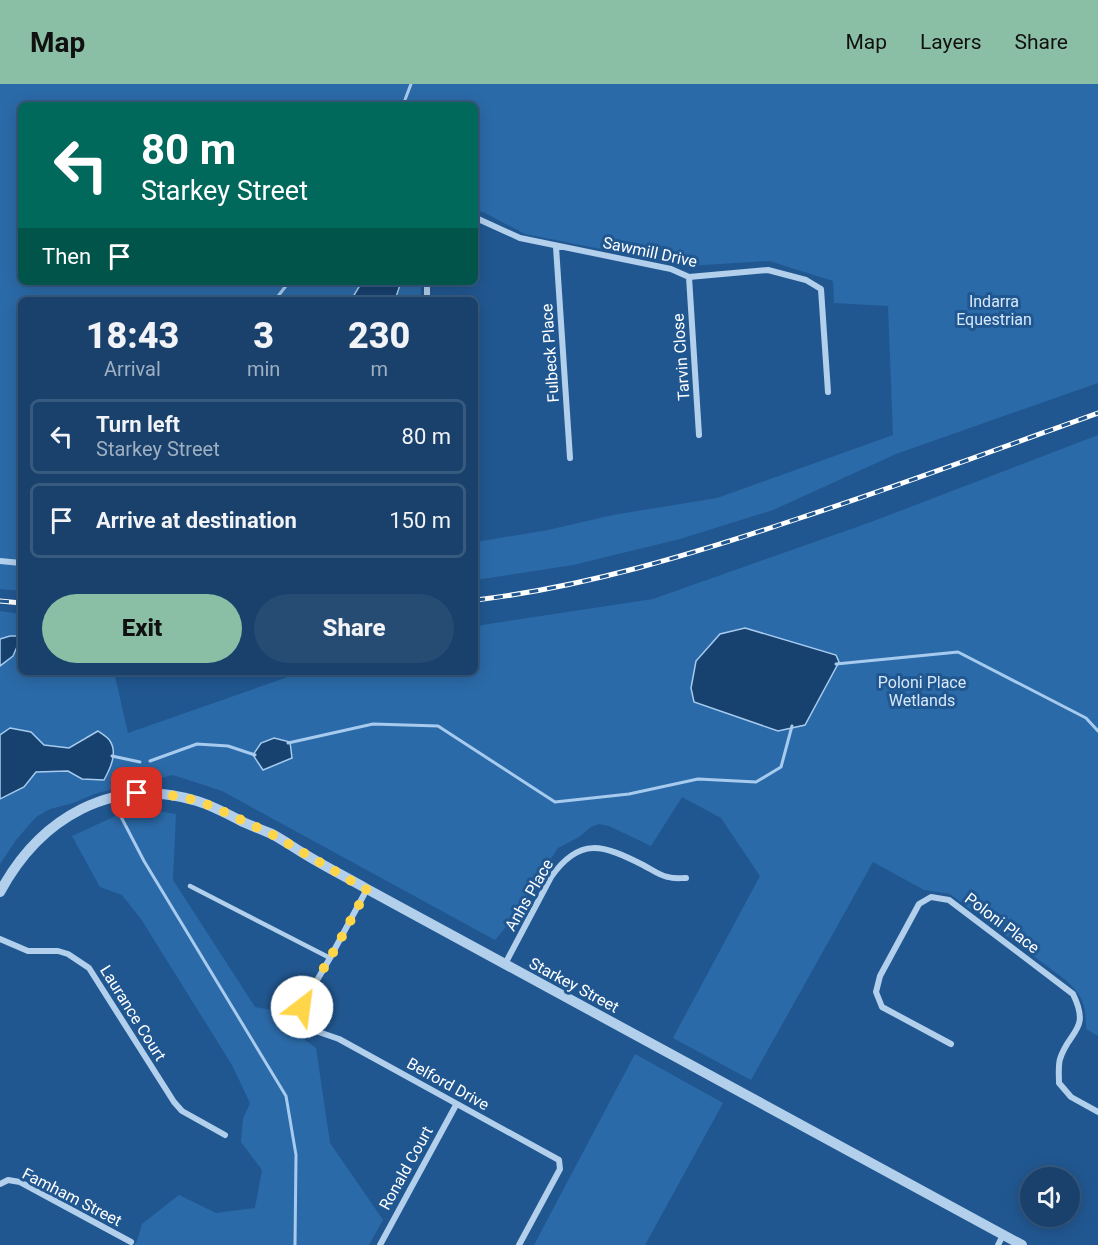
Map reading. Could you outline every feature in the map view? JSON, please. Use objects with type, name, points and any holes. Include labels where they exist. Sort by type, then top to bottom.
[{"type":"street","name":"Sawmill Drive","points":[[478,219],[520,238],[671,269],[690,277],[768,270],[806,280],[821,289],[828,392]]},
{"type":"street","name":"Fulbeck Place","points":[[556,247],[570,458]]},
{"type":"street","name":"Tarvin Close","points":[[690,277],[699,435]]},
{"type":"street","points":[[0,561],[18,563]]},
{"type":"street","name":"Starkey Street","points":[[0,892],[4,878],[35,842],[56,824],[82,807],[137,793],[176,796],[198,801],[273,835],[367,890],[1022,1245]]},
{"type":"street","name":"Anhs Place","points":[[505,964],[551,877],[575,851],[594,847],[614,852],[666,877],[686,878]]},
{"type":"street","name":"Belford Drive","points":[[367,890],[316,982],[305,994],[302,1007],[304,1022],[313,1030],[339,1039],[559,1160],[560,1169],[519,1245]]},
{"type":"street","name":"Poloni Place","points":[[951,1044],[882,1007],[876,992],[880,976],[920,904],[931,897],[949,900],[1073,994],[1080,1008],[1079,1027],[1060,1060],[1059,1083],[1071,1097],[1098,1112]]},
{"type":"street","name":"Laurance Court","points":[[0,939],[28,951],[58,951],[68,954],[88,968],[174,1102],[182,1111],[225,1135]]},
{"type":"street","name":"Ronald Court","points":[[380,1245],[456,1105]]},
{"type":"street","name":"Famham Street","points":[[0,1184],[8,1180],[20,1182],[131,1242]]},
{"type":"street","points":[[998,1245],[1003,1234]]},
{"type":"lane","points":[[190,886],[330,958]]},
{"type":"green space","name":"Indarra Equestrian","points":[[0,84],[1098,84],[1098,383],[896,454],[773,510],[680,539],[573,565],[478,580],[478,542],[548,530],[613,515],[717,498],[893,435],[888,306],[834,303],[833,281],[769,261],[687,266],[525,234],[478,211],[478,102],[18,102],[18,285],[421,285],[421,297],[18,297],[18,591],[0,589]]},
{"type":"green space","name":"Poloni Place Wetlands","points":[[1098,435],[1098,1036],[1086,1029],[1082,1000],[1063,978],[950,894],[924,890],[873,862],[751,1080],[673,1038],[760,876],[721,818],[682,797],[651,846],[609,826],[599,824],[558,848],[510,922],[495,940],[222,791],[173,775],[97,793],[50,809],[36,817],[16,840],[0,864],[0,799],[24,787],[36,772],[68,770],[82,779],[85,737],[70,748],[44,745],[31,732],[10,728],[0,735],[0,666],[13,656],[18,644],[18,675],[115,675],[128,733],[293,675],[478,675],[478,626],[653,599],[871,522]]},
{"type":"green space","points":[[0,611],[18,614],[18,636],[0,639]]},
{"type":"green space","points":[[156,811],[176,814],[173,880],[255,1007],[288,1013],[297,1034],[316,1048],[330,1143],[383,1220],[369,1245],[134,1245],[142,1224],[179,1195],[216,1213],[255,1208],[262,1170],[241,1142],[243,1119],[250,1103],[232,1065],[141,919],[122,895],[100,887],[72,836],[124,812]]},
{"type":"green space","points":[[635,1054],[723,1103],[645,1245],[534,1245]]},
{"type":"shaded area","points":[[360,285],[400,285],[396,297],[353,297]]},
{"type":"shaded area","points":[[745,628],[836,655],[839,662],[805,725],[778,731],[694,702],[691,688],[696,661],[720,634]]},
{"type":"shaded area","points":[[18,634],[18,644],[13,656],[0,666],[0,639]]},
{"type":"shaded area","points":[[10,728],[31,732],[44,745],[69,748],[98,731],[108,738],[112,746],[111,766],[104,780],[82,779],[68,771],[36,772],[24,787],[0,799],[0,735]]},
{"type":"shaded area","points":[[274,738],[290,742],[292,758],[263,770],[253,755],[261,743]]},
{"type":"waterway","points":[[404,102],[411,84]]},
{"type":"waterway","points":[[277,297],[287,285]]},
{"type":"waterway","points":[[836,664],[958,652],[1086,718],[1098,731]]},
{"type":"waterway","points":[[288,743],[373,724],[438,726],[555,802],[629,794],[698,779],[756,782],[781,767],[792,726]]},
{"type":"waterway","points":[[150,761],[197,744],[228,746],[255,755]]},
{"type":"waterway","points":[[112,756],[140,762]]},
{"type":"waterway","points":[[118,811],[144,861],[286,1096],[296,1155],[295,1245]]},
{"type":"railway","points":[[478,600],[558,587],[678,557],[873,494],[1098,413]]},
{"type":"railway","points":[[0,601],[18,603]]},
{"type":"route","points":[[137,793],[176,796],[218,809],[273,835],[367,890],[316,982],[305,994],[302,1007]]}]
